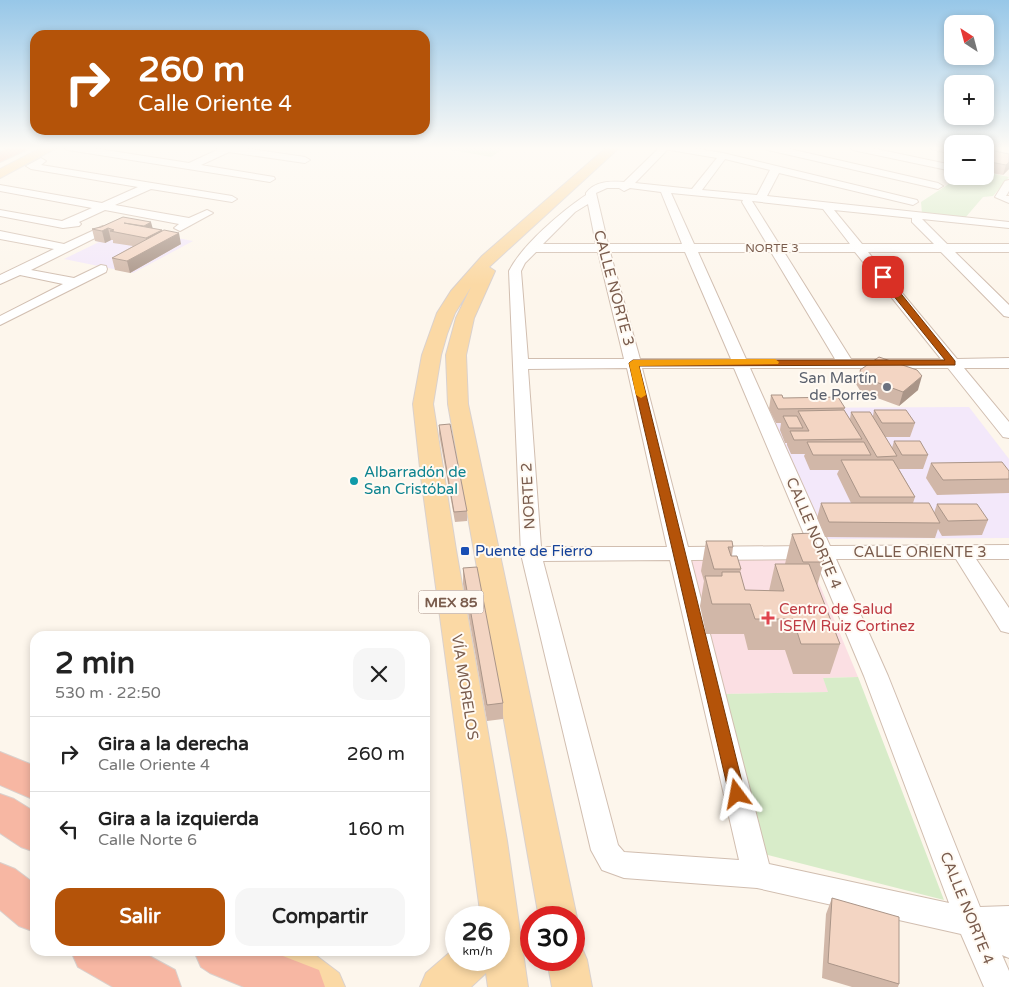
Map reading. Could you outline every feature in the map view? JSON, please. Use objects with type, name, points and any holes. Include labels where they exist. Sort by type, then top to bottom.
[{"type":"highway","points":[[0,768],[30,781]]},
{"type":"highway","points":[[0,811],[30,831]]},
{"type":"highway","points":[[103,956],[158,987]]},
{"type":"highway","points":[[227,956],[302,987]]},
{"type":"main road","name":"MEX 85","points":[[556,906],[458,404],[456,355],[465,318],[485,274],[508,243],[563,193]]},
{"type":"main road","name":"VÍA MORELOS","points":[[495,906],[432,478],[423,404],[430,352],[443,316],[462,286],[473,273],[491,255],[508,243]]},
{"type":"main road","points":[[0,754],[30,775]]},
{"type":"main road","points":[[284,956],[325,987]]},
{"type":"main road","points":[[440,987],[459,971]]},
{"type":"main road","name":"VÍA MORELOS","points":[[506,971],[508,987]]},
{"type":"main road","points":[[569,971],[572,987]]},
{"type":"street","points":[[46,193],[185,225],[236,198],[200,193]]},
{"type":"street","points":[[0,213],[70,223],[133,193]]},
{"type":"street","points":[[591,197],[592,193]]},
{"type":"street","name":"CALLE NORTE 4","points":[[666,193],[876,676],[971,922],[1000,987]]},
{"type":"street","points":[[667,193],[753,200],[1009,229]]},
{"type":"street","points":[[703,193],[828,210],[917,218]]},
{"type":"street","points":[[753,200],[759,193]]},
{"type":"street","points":[[875,193],[913,202],[927,193]]},
{"type":"street","points":[[1002,193],[1000,196],[1009,200]]},
{"type":"street","name":"NORTE 2","points":[[591,197],[571,210],[520,261],[515,271],[531,554],[605,850],[612,861],[624,865],[757,875]]},
{"type":"street","name":"CALLE NORTE 3","points":[[591,197],[757,875]]},
{"type":"street","points":[[753,200],[776,248],[844,362]]},
{"type":"street","points":[[913,202],[917,218],[1009,314]]},
{"type":"street","points":[[0,207],[103,230]]},
{"type":"street","points":[[828,210],[1009,433]]},
{"type":"street","points":[[2,278],[103,230]]},
{"type":"street","points":[[0,235],[66,248]]},
{"type":"street","name":"NORTE 3","points":[[534,248],[1009,248]]},
{"type":"street","points":[[4,316],[45,298],[101,269]]},
{"type":"street","points":[[18,271],[75,282]]},
{"type":"street","points":[[521,364],[740,362],[1009,363]]},
{"type":"street","points":[[961,551],[1009,626]]},
{"type":"street","name":"CALLE ORIENTE 3","points":[[531,554],[1009,552]]},
{"type":"street","points":[[757,875],[971,922],[1009,921]]},
{"type":"street","points":[[971,922],[1009,943]]},
{"type":"shaded area","points":[[126,228],[193,241],[133,273],[64,259],[99,242],[95,241]]},
{"type":"shaded area","points":[[969,407],[1009,459],[1009,538],[825,539],[767,408]]},
{"type":"shaded area","name":"Centro de Salud ISEM Ruiz Cortinez","points":[[809,559],[858,677],[823,678],[829,692],[723,694],[686,560]]},
{"type":"green space","points":[[935,193],[995,193],[993,196],[983,197],[965,218],[922,214],[921,202]]},
{"type":"green space","points":[[858,677],[944,900],[760,853],[723,694],[828,692],[823,678]]},
{"type":"building","points":[[123,217],[151,222],[144,226],[124,223],[162,230],[146,238],[110,231],[114,230],[108,228],[102,231],[92,229]]},
{"type":"building","points":[[164,230],[179,233],[127,261],[112,258]]},
{"type":"building","points":[[879,357],[917,370],[922,376],[903,392],[865,378],[860,370]]},
{"type":"building","points":[[771,395],[782,395],[783,398],[838,397],[845,408],[778,409]]},
{"type":"building","points":[[844,410],[862,439],[794,440],[790,431],[809,431],[798,411]]},
{"type":"building","points":[[874,410],[906,410],[915,423],[882,423]]},
{"type":"building","points":[[851,412],[870,412],[897,456],[877,457]]},
{"type":"building","points":[[783,416],[797,416],[803,428],[789,428]]},
{"type":"building","points":[[450,424],[467,511],[454,512],[439,425]]},
{"type":"building","points":[[894,441],[920,441],[928,455],[902,455]]},
{"type":"building","points":[[807,442],[864,442],[871,455],[813,455]]},
{"type":"building","points":[[841,460],[893,460],[915,497],[860,497]]},
{"type":"building","points":[[1002,462],[1009,471],[1009,479],[943,480],[931,463]]},
{"type":"building","points":[[821,503],[929,503],[940,523],[829,522]]},
{"type":"building","points":[[937,504],[977,504],[988,520],[948,521]]},
{"type":"building","points":[[812,533],[824,562],[803,562],[792,534]]},
{"type":"building","points":[[706,541],[732,541],[733,547],[728,547],[731,556],[737,556],[741,569],[714,569]]},
{"type":"building","points":[[775,564],[809,564],[840,644],[801,644],[793,619],[755,619],[750,604],[712,604],[705,576],[722,576],[722,572],[740,572],[745,590],[784,591]]},
{"type":"building","points":[[477,567],[503,703],[487,705],[463,568]]},
{"type":"building","points":[[832,898],[899,917],[899,984],[828,963]]},
{"type":"slow traffic","points":[[641,395],[633,363],[775,362]]},
{"type":"place","name":"San Martín de Porres","points":[[887,387]]},
{"type":"place","name":"Albarradón de San Cristóbal","points":[[354,481]]},
{"type":"place","name":"Puente de Fierro","points":[[465,551]]},
{"type":"place","name":"Centro de Salud ISEM Ruiz Cortinez","points":[[768,618]]},
{"type":"route","points":[[737,794],[633,363],[952,363],[883,277]]}]
